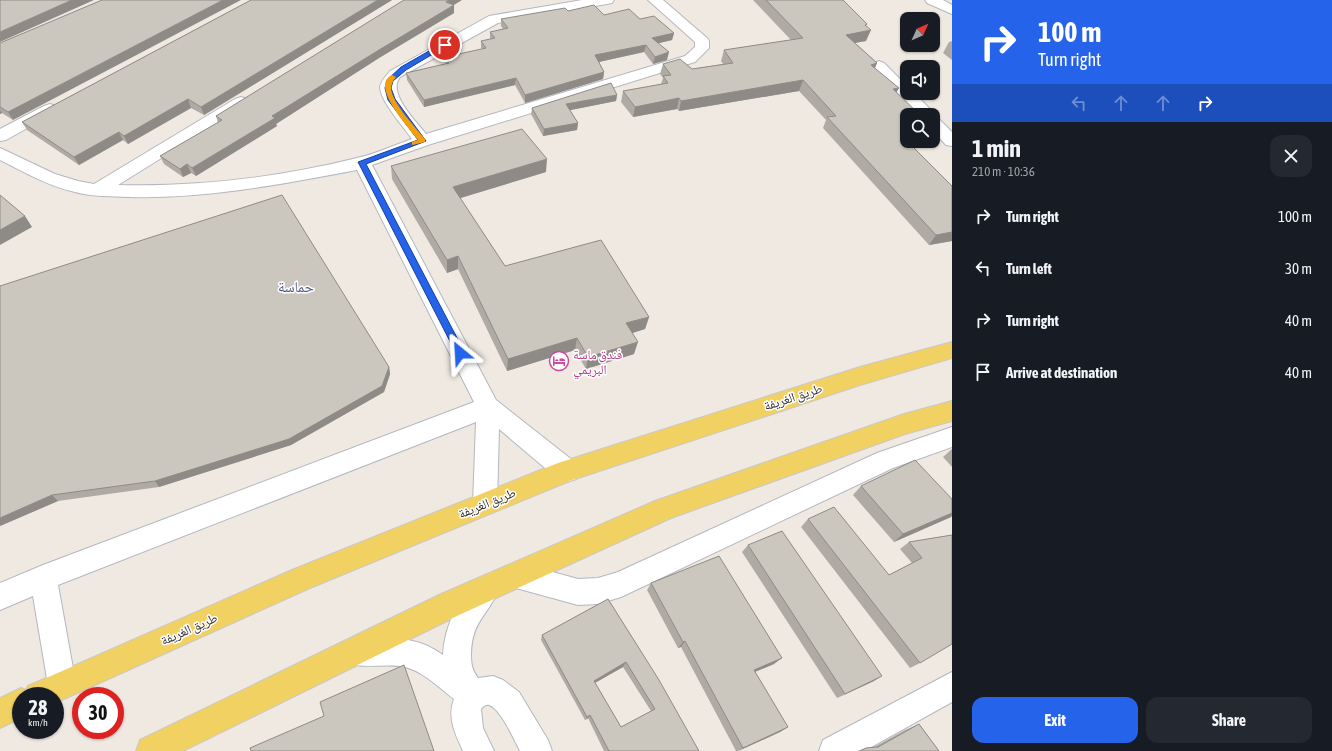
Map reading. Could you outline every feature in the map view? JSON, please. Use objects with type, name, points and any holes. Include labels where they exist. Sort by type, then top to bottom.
[{"type":"main road","name":"طريق الغريفة","points":[[58,687],[301,579],[567,471],[860,376],[952,350]]},
{"type":"main road","points":[[151,751],[449,605],[664,509],[904,424],[952,412]]},
{"type":"main road","points":[[0,713],[12,707]]},
{"type":"street","points":[[422,141],[392,100],[388,88],[390,80],[395,74],[434,50],[494,19],[607,0]]},
{"type":"street","points":[[0,153],[48,178],[76,187],[97,190],[160,192],[217,188],[264,182],[362,162],[422,141],[690,59],[695,56],[702,48],[702,41],[655,0]]},
{"type":"street","points":[[932,0],[952,10]]},
{"type":"street","points":[[879,66],[920,108]]},
{"type":"street","points":[[97,190],[251,95]]},
{"type":"street","points":[[0,136],[64,102]]},
{"type":"street","points":[[940,129],[952,141]]},
{"type":"street","points":[[362,162],[488,407],[567,471]]},
{"type":"street","points":[[485,504],[488,407]]},
{"type":"street","points":[[0,597],[43,578],[488,407]]},
{"type":"street","points":[[516,575],[578,592],[598,591],[621,584],[885,460],[952,438]]},
{"type":"street","points":[[43,578],[62,685]]},
{"type":"street","points":[[473,695],[459,677],[457,666],[457,640],[472,605],[486,589]]},
{"type":"street","points":[[353,652],[400,652],[416,656],[432,664],[473,695]]},
{"type":"street","points":[[834,751],[952,686]]},
{"type":"street","points":[[479,751],[469,732],[465,714],[468,702],[473,695],[479,692],[493,690],[509,702],[537,751]]},
{"type":"building","points":[[0,0],[72,0],[0,32]]},
{"type":"building","points":[[102,0],[223,0],[8,112],[0,107],[0,43]]},
{"type":"building","points":[[251,0],[378,0],[201,107],[188,99],[124,136],[119,132],[74,157],[22,122]]},
{"type":"building","points":[[404,0],[449,0],[446,2],[454,5],[272,116],[275,118],[192,168],[187,164],[180,169],[160,156],[222,120],[216,116]]},
{"type":"building","points":[[766,0],[843,0],[867,24],[865,25],[871,30],[846,35],[877,63],[871,65],[899,88],[893,89],[900,96],[900,100],[904,100],[913,108],[900,108],[900,148],[914,148],[952,186],[952,232],[936,235],[827,117],[836,116],[803,80],[681,101],[679,98],[635,107],[623,91],[668,83],[663,76],[671,75],[663,64],[680,59],[692,69],[733,63],[724,50],[803,38]]},
{"type":"building","points":[[594,5],[604,15],[629,9],[640,19],[654,16],[674,33],[652,38],[669,52],[655,57],[646,45],[595,55],[604,72],[525,95],[516,78],[424,100],[406,73],[449,63],[445,57],[486,48],[481,41],[495,38],[490,32],[508,28],[501,19],[565,8],[568,11]]},
{"type":"building","points":[[611,83],[617,95],[566,104],[578,123],[544,129],[532,108]]},
{"type":"building","points":[[522,129],[547,159],[453,187],[505,266],[601,240],[649,317],[626,323],[638,342],[588,357],[577,338],[508,359],[458,256],[447,260],[391,166]]},
{"type":"building","points":[[0,195],[25,216],[0,230]]},
{"type":"building","points":[[282,195],[389,367],[382,386],[289,439],[155,481],[52,495],[0,518],[0,286]]},
{"type":"building","points":[[915,460],[952,499],[952,513],[903,534],[861,486]]},
{"type":"building","points":[[834,507],[889,575],[922,558],[909,542],[952,535],[952,644],[920,663],[808,519]]},
{"type":"building","points":[[782,531],[882,676],[845,694],[748,545]]},
{"type":"building","points":[[719,556],[782,658],[754,670],[788,727],[743,748],[685,641],[683,642],[651,583]]},
{"type":"building","points":[[608,599],[659,680],[699,751],[609,751],[590,715],[587,717],[542,635]],"holes":[[[626,662],[655,709],[621,727],[594,681]]]},
{"type":"building","points":[[404,665],[434,751],[251,751],[250,748],[324,716],[320,702]]},
{"type":"building","points":[[919,724],[939,751],[860,751],[866,748],[878,747]]},
{"type":"slow traffic","points":[[392,77],[388,88],[392,100],[422,141],[415,143]]},
{"type":"place","name":"فندق ماسة البريمي","points":[[559,361]]},
{"type":"district","name":"حماسة","points":[[296,286]]},
{"type":"route","points":[[445,45],[395,74],[390,80],[388,88],[392,100],[422,141],[362,162],[460,353]]}]
